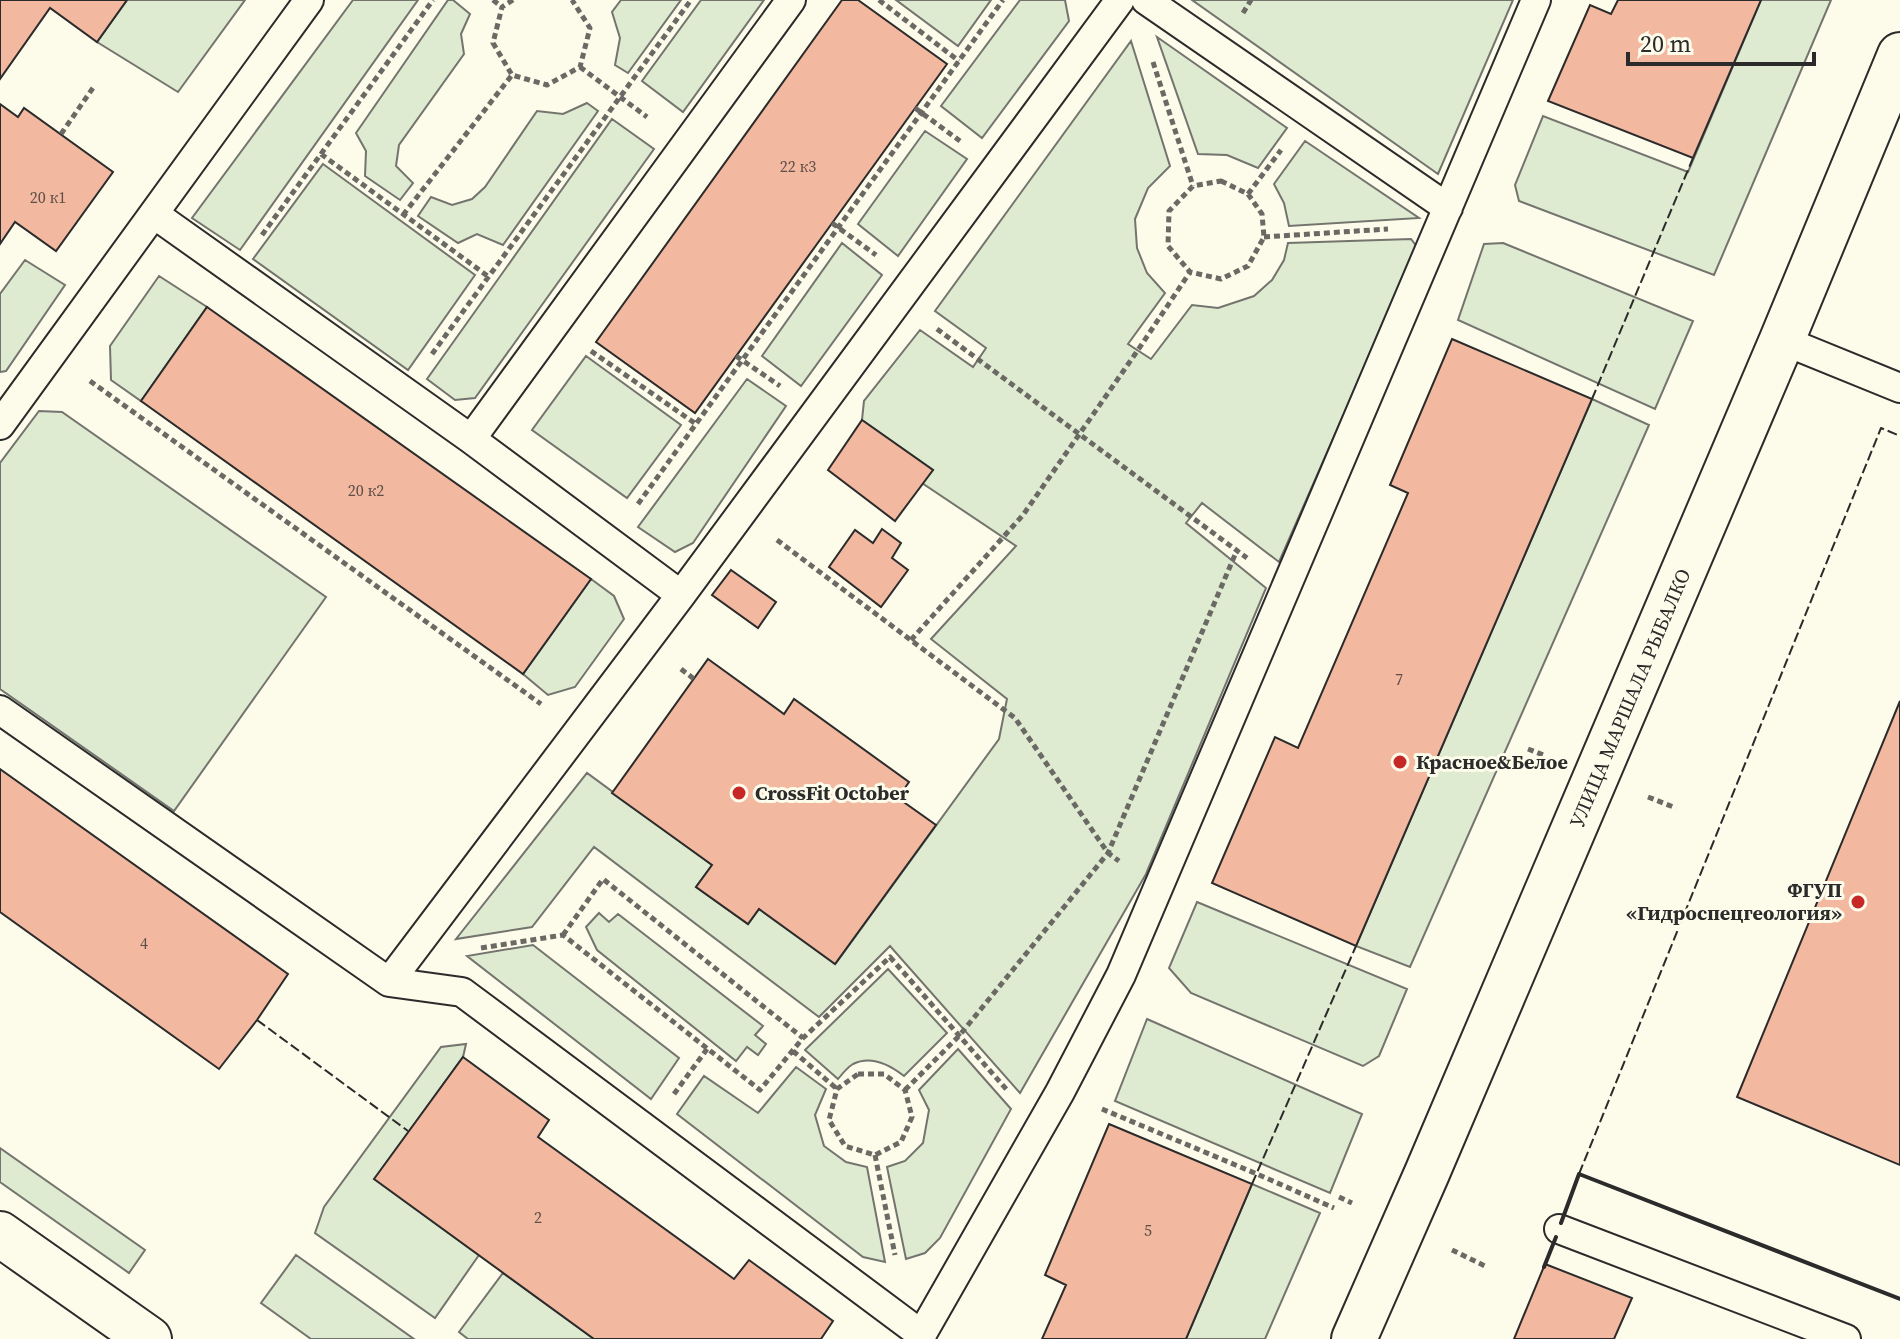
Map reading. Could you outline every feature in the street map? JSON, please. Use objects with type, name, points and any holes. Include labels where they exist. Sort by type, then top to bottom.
[{"type":"street","name":"УЛИЦА МАРШАЛА РЫБАЛКО","points":[[1354,1339],[1782,340],[1900,55]]},
{"type":"street","points":[[0,1234],[149,1339]]},
{"type":"lane","points":[[0,425],[309,0]]},
{"type":"lane","points":[[471,439],[791,0]]},
{"type":"lane","points":[[397,971],[681,595],[1120,0]]},
{"type":"lane","points":[[1146,0],[1445,217]]},
{"type":"lane","points":[[0,710],[397,971],[462,992],[916,1334],[1060,1092],[1121,975],[1536,0]]},
{"type":"lane","points":[[154,214],[471,439],[681,595]]},
{"type":"lane","points":[[1782,340],[1900,388]]},
{"type":"lane","points":[[1559,1229],[1846,1339]]},
{"type":"path","points":[[235,272],[433,0]]},
{"type":"path","points":[[493,0],[502,7]]},
{"type":"path","points":[[513,0],[502,7],[493,43],[512,75],[547,85],[580,67],[590,28],[572,0]]},
{"type":"path","points":[[404,392],[691,0]]},
{"type":"path","points":[[879,0],[959,61]]},
{"type":"path","points":[[610,543],[1003,0]]},
{"type":"path","points":[[1151,57],[1193,186]]},
{"type":"path","points":[[580,67],[685,146]]},
{"type":"path","points":[[403,215],[512,75]]},
{"type":"path","points":[[61,134],[95,85]]},
{"type":"path","points":[[321,154],[489,277]]},
{"type":"path","points":[[1221,181],[1248,194],[1262,214],[1264,237],[1248,266],[1221,279],[1190,272],[1168,246],[1169,211],[1193,186],[1221,181]]},
{"type":"path","points":[[1264,237],[1445,217]]},
{"type":"path","points":[[911,640],[1023,515],[1190,272]]},
{"type":"path","points":[[555,324],[696,424]]},
{"type":"path","points":[[52,354],[551,711]]},
{"type":"path","points":[[980,359],[1287,587]]},
{"type":"path","points":[[741,513],[1015,718],[1108,853],[1158,888]]},
{"type":"path","points":[[905,1090],[959,1036],[1108,853],[1237,550]]},
{"type":"path","points":[[397,971],[563,935],[603,879],[803,1038]]},
{"type":"path","points":[[563,935],[760,1090],[803,1038],[890,957],[1040,1127]]},
{"type":"path","points":[[793,1051],[837,1089]]},
{"type":"path","points":[[858,1074],[884,1074],[905,1090],[912,1117],[901,1142],[875,1155],[845,1146],[829,1120],[837,1089],[858,1074]]},
{"type":"path","points":[[1060,1092],[1334,1208]]},
{"type":"path","points":[[875,1155],[916,1334]]},
{"type":"green space","points":[[127,0],[245,0],[178,92],[97,42]]},
{"type":"green space","points":[[353,0],[418,0],[240,250],[192,218]]},
{"type":"green space","points":[[448,0],[453,0],[470,14],[461,34],[464,54],[399,145],[396,166],[413,183],[400,200],[365,176],[366,151],[356,133]]},
{"type":"green space","points":[[621,0],[681,0],[628,73],[615,65],[620,38],[612,12]]},
{"type":"green space","points":[[701,0],[764,0],[683,112],[642,81]]},
{"type":"green space","points":[[896,0],[991,0],[958,46]]},
{"type":"green space","points":[[1020,0],[1065,0],[1069,21],[982,138],[941,106]]},
{"type":"green space","points":[[1192,0],[1513,0],[1438,174]]},
{"type":"green space","points":[[1761,0],[1831,0],[1714,275],[1519,201],[1515,185],[1543,116],[1688,172]]},
{"type":"green space","points":[[1157,37],[1287,128],[1258,168],[1227,155],[1198,154]]},
{"type":"green space","points":[[1131,41],[1170,166],[1148,188],[1135,219],[1137,248],[1147,273],[1165,293],[1128,344],[1151,359],[1192,305],[1218,308],[1254,296],[1272,280],[1284,260],[1288,243],[1411,239],[1417,247],[1279,562],[1202,503],[1186,523],[1266,588],[1146,874],[1020,1093],[890,946],[819,1017],[594,847],[532,927],[456,939],[587,773],[712,865],[696,887],[748,924],[759,909],[836,963],[999,739],[1007,699],[931,639],[1016,546],[922,483],[933,470],[862,420],[864,401],[920,330],[973,367],[986,348],[935,311]]},
{"type":"green space","points":[[587,103],[598,111],[503,245],[477,234],[458,243],[418,216],[431,197],[452,205],[472,199],[485,187],[537,111],[563,114]]},
{"type":"green space","points":[[612,119],[654,149],[475,398],[455,400],[427,379]]},
{"type":"green space","points":[[925,131],[967,159],[898,256],[858,224]]},
{"type":"green space","points":[[1305,141],[1419,218],[1289,226],[1284,203],[1274,184]]},
{"type":"green space","points":[[323,164],[475,275],[408,370],[253,259]]},
{"type":"green space","points":[[842,243],[882,275],[801,386],[762,356]]},
{"type":"green space","points":[[1503,243],[1693,321],[1655,409],[1458,320],[1484,244]]},
{"type":"green space","points":[[25,260],[65,285],[6,371],[0,372],[0,294]]},
{"type":"green space","points":[[159,276],[207,307],[141,401],[111,380],[110,346]]},
{"type":"green space","points":[[586,356],[681,425],[627,498],[532,430]]},
{"type":"green space","points":[[747,379],[786,406],[693,543],[675,552],[638,527]]},
{"type":"green space","points":[[1592,399],[1649,425],[1410,967],[1356,946]]},
{"type":"green space","points":[[39,411],[62,412],[326,597],[174,811],[0,689],[0,463]]},
{"type":"green space","points":[[591,579],[614,596],[624,619],[575,687],[548,695],[523,674]]},
{"type":"green space","points":[[1197,902],[1407,989],[1379,1056],[1363,1066],[1191,993],[1169,968]]},
{"type":"green space","points":[[599,913],[609,922],[618,914],[763,1026],[755,1035],[766,1044],[758,1055],[747,1047],[736,1061],[597,950],[586,927]]},
{"type":"green space","points":[[533,945],[679,1058],[651,1099],[467,956]]},
{"type":"green space","points":[[888,969],[947,1033],[904,1076],[886,1065],[860,1061],[838,1079],[805,1050]]},
{"type":"green space","points":[[1147,1019],[1362,1114],[1330,1193],[1115,1101]]},
{"type":"green space","points":[[466,1044],[463,1057],[375,1179],[479,1255],[435,1318],[315,1233],[324,1207],[441,1047]]},
{"type":"green space","points":[[958,1049],[1011,1109],[940,1238],[925,1253],[906,1259],[887,1167],[905,1161],[923,1143],[929,1110],[919,1090]]},
{"type":"green space","points":[[796,1067],[826,1089],[815,1115],[824,1146],[846,1162],[867,1167],[885,1262],[863,1257],[677,1114],[704,1076],[758,1113]]},
{"type":"green space","points":[[0,1148],[145,1250],[129,1273],[0,1182]]},
{"type":"green space","points":[[1252,1184],[1320,1213],[1265,1339],[1186,1339]]},
{"type":"green space","points":[[296,1255],[414,1339],[311,1339],[261,1303]]},
{"type":"green space","points":[[503,1273],[594,1339],[468,1339],[459,1332]]},
{"type":"building","points":[[0,0],[127,0],[97,42],[50,8],[0,79]]},
{"type":"building","points":[[842,0],[858,0],[947,64],[695,413],[596,342]]},
{"type":"building","points":[[1618,0],[1761,0],[1693,158],[1548,101],[1590,5],[1611,14]]},
{"type":"building","points":[[0,104],[18,117],[24,108],[113,172],[56,251],[15,222],[0,244]]},
{"type":"building","points":[[207,307],[591,579],[523,674],[141,401]]},
{"type":"building","points":[[1452,339],[1592,399],[1356,946],[1212,883],[1275,737],[1298,748],[1408,493],[1390,485]]},
{"type":"building","points":[[862,420],[933,470],[895,521],[828,470]]},
{"type":"building","points":[[882,529],[901,543],[892,558],[908,570],[881,607],[829,567],[855,530],[873,543]]},
{"type":"building","points":[[731,570],[776,602],[758,628],[712,595]]},
{"type":"building","points":[[708,659],[784,714],[794,699],[909,782],[898,798],[936,825],[835,964],[759,909],[748,924],[696,887],[712,865],[612,793]]},
{"type":"building","name":"ФГУП «Гидроспецгеология»","points":[[1900,701],[1900,1165],[1737,1097]]},
{"type":"building","points":[[0,769],[288,974],[219,1069],[0,912]]},
{"type":"building","points":[[463,1057],[549,1120],[538,1137],[734,1279],[749,1260],[833,1321],[821,1339],[594,1339],[374,1179]]},
{"type":"building","points":[[1109,1124],[1252,1184],[1186,1339],[1042,1339],[1066,1285],[1045,1275]]},
{"type":"building","points":[[1545,1264],[1632,1298],[1614,1339],[1514,1339]]},
{"type":"fence","points":[[1592,399],[1693,158]]},
{"type":"fence","points":[[1579,1174],[1881,428],[1900,436]]},
{"type":"fence","points":[[1252,1184],[1356,946]]},
{"type":"fence","points":[[257,1020],[408,1131]]},
{"type":"wall","points":[[1561,1223],[1579,1174],[1900,1299]]},
{"type":"wall","points":[[1544,1267],[1556,1237]]},
{"type":"place","name":"Красное&Белое","points":[[1400,762]]},
{"type":"place","name":"CrossFit October","points":[[739,793]]},
{"type":"place","name":"ФГУП «Гидроспецгеология»","points":[[1858,902]]}]
